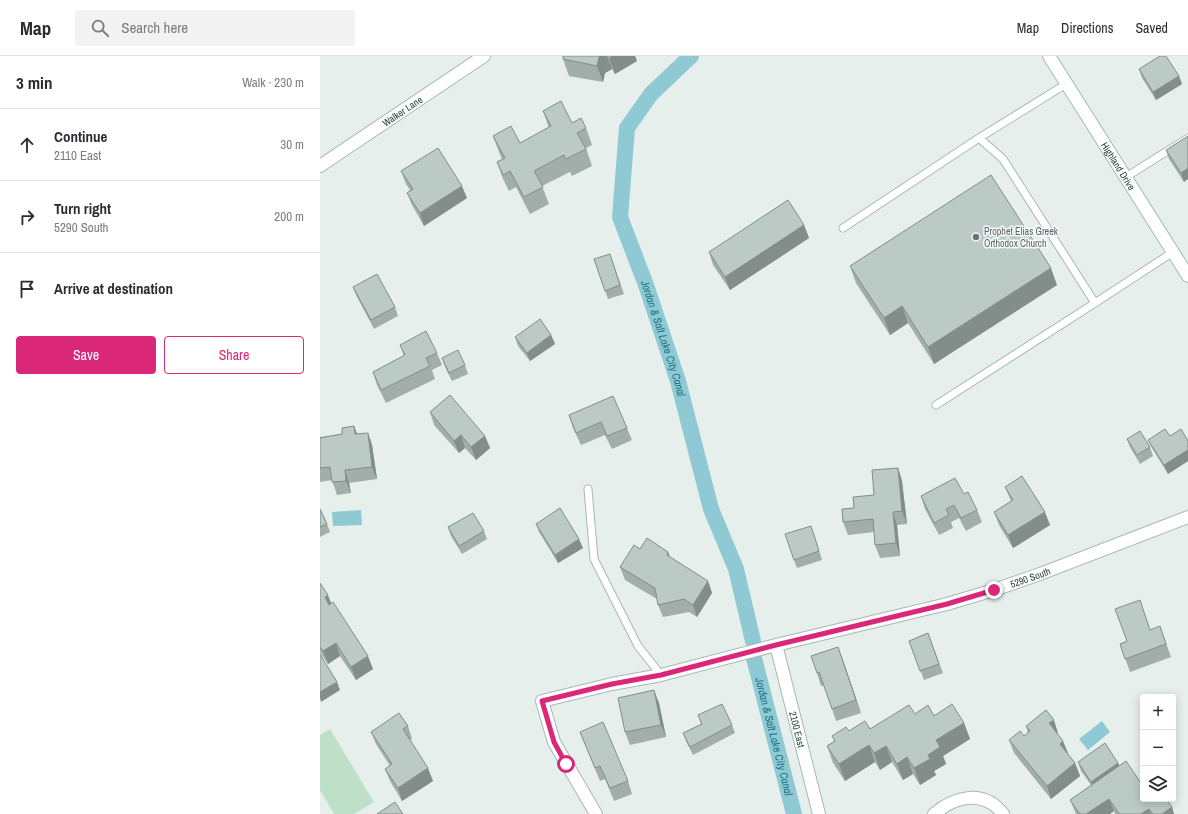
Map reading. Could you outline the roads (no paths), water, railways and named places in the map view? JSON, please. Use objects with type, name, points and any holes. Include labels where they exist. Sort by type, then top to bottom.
[{"type":"street","name":"Walker Lane","points":[[320,166],[484,56]]},
{"type":"street","name":"Highland Drive","points":[[1049,56],[1188,276]]},
{"type":"street","name":"5290 South","points":[[596,814],[554,742],[542,701],[612,684],[661,675],[776,645],[947,604],[994,590],[1188,516]]},
{"type":"street","name":"2100 East","points":[[776,645],[819,814]]},
{"type":"street","points":[[934,814],[956,800],[970,797],[981,798],[991,803],[1003,814]]},
{"type":"lane","points":[[843,228],[979,138],[1066,84]]},
{"type":"lane","points":[[979,138],[1003,159],[1095,303]]},
{"type":"lane","points":[[1126,177],[1188,138]]},
{"type":"lane","points":[[936,406],[1173,252]]},
{"type":"lane","points":[[588,490],[594,559],[638,646],[661,675]]},
{"type":"water","points":[[361,510],[362,525],[333,526],[332,512]]},
{"type":"water","points":[[1102,721],[1110,732],[1088,750],[1079,739]]},
{"type":"waterway","name":"Jordan & Salt Lake City Canal","points":[[691,56],[651,94],[627,128],[620,217],[646,285],[678,381],[711,509],[736,569],[753,641]]},
{"type":"waterway","name":"Jordan & Salt Lake City Canal","points":[[754,658],[794,814]]},
{"type":"place","name":"Prophet Elias Greek Orthodox Church","points":[[976,237]]}]
